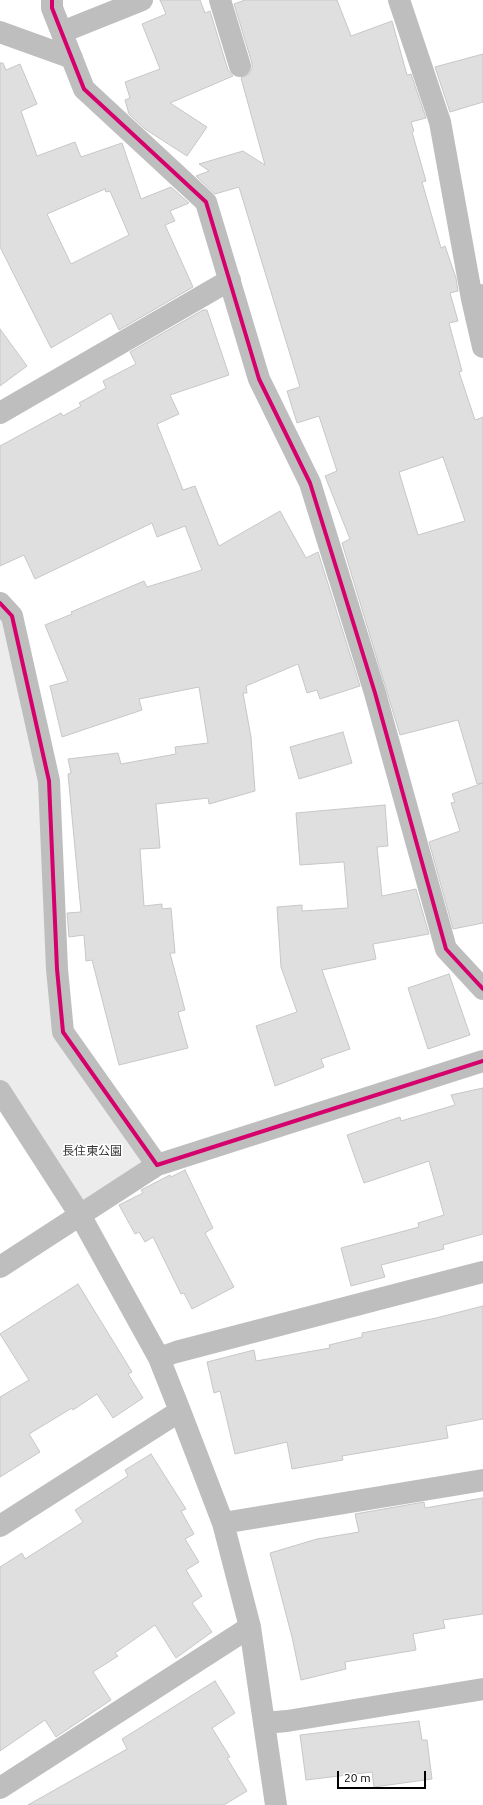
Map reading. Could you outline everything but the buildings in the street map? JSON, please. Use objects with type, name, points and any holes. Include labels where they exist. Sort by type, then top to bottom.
[{"type":"street","points":[[52,0],[52,8],[84,89],[206,202],[259,379],[310,483],[375,693],[446,948],[483,989]]},
{"type":"street","points":[[62,32],[142,0]]},
{"type":"street","points":[[220,0],[240,66]]},
{"type":"street","points":[[399,0],[440,122],[477,297],[483,347]]},
{"type":"street","points":[[0,32],[72,58]]},
{"type":"street","points":[[0,413],[230,280]]},
{"type":"street","points":[[0,604],[12,616],[49,781],[57,969],[63,1032],[157,1165]]},
{"type":"street","points":[[0,1267],[157,1165],[483,1061]]},
{"type":"street","points":[[0,1091],[80,1215],[159,1358],[180,1411],[223,1523],[250,1627],[276,1805]]},
{"type":"street","points":[[159,1358],[176,1352],[483,1272]]},
{"type":"street","points":[[0,1526],[180,1411]]},
{"type":"street","points":[[223,1523],[483,1480]]},
{"type":"street","points":[[0,1788],[250,1627]]},
{"type":"street","points":[[264,1723],[287,1721],[483,1689]]},
{"type":"green space","name":"長住東公園","points":[[0,603],[49,781],[63,1032],[157,1165],[80,1215],[0,1091]]},
{"type":"cycle path","points":[[52,0],[52,8],[84,89],[206,202],[259,379],[310,483],[375,693],[446,949],[483,989]]},
{"type":"cycle path","points":[[0,603],[12,616],[49,781],[57,969],[63,1032],[157,1165],[483,1061]]}]
